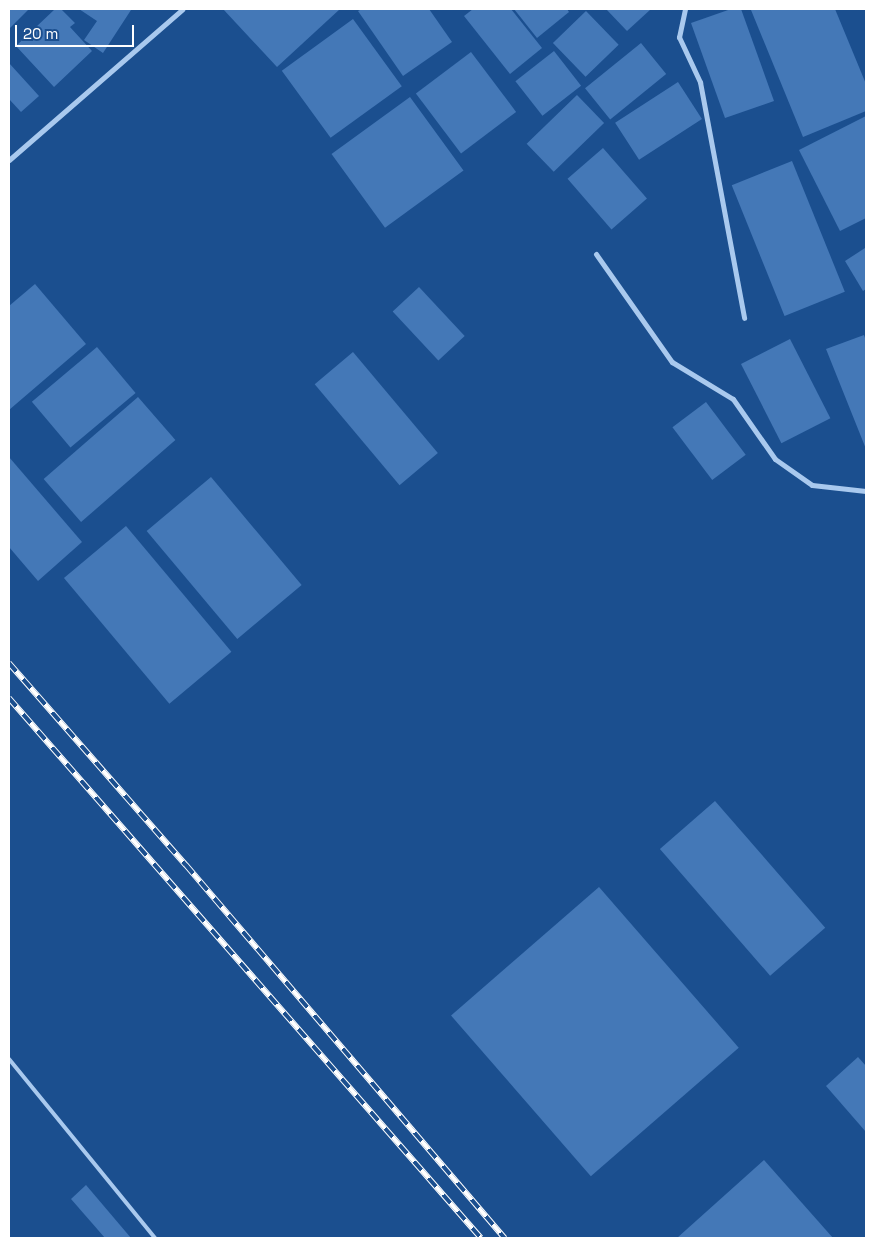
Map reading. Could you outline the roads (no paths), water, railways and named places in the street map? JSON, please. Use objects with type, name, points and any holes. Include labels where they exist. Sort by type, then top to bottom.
[{"type":"street","points":[[9,160],[183,9]]},
{"type":"street","points":[[685,9],[679,37],[700,82],[744,318]]},
{"type":"street","points":[[596,254],[672,362],[733,399],[775,459],[812,484],[866,490]]},
{"type":"lane","points":[[9,1059],[155,1238]]},
{"type":"railway","points":[[9,663],[186,865],[505,1238]]},
{"type":"railway","points":[[9,698],[481,1238]]}]
